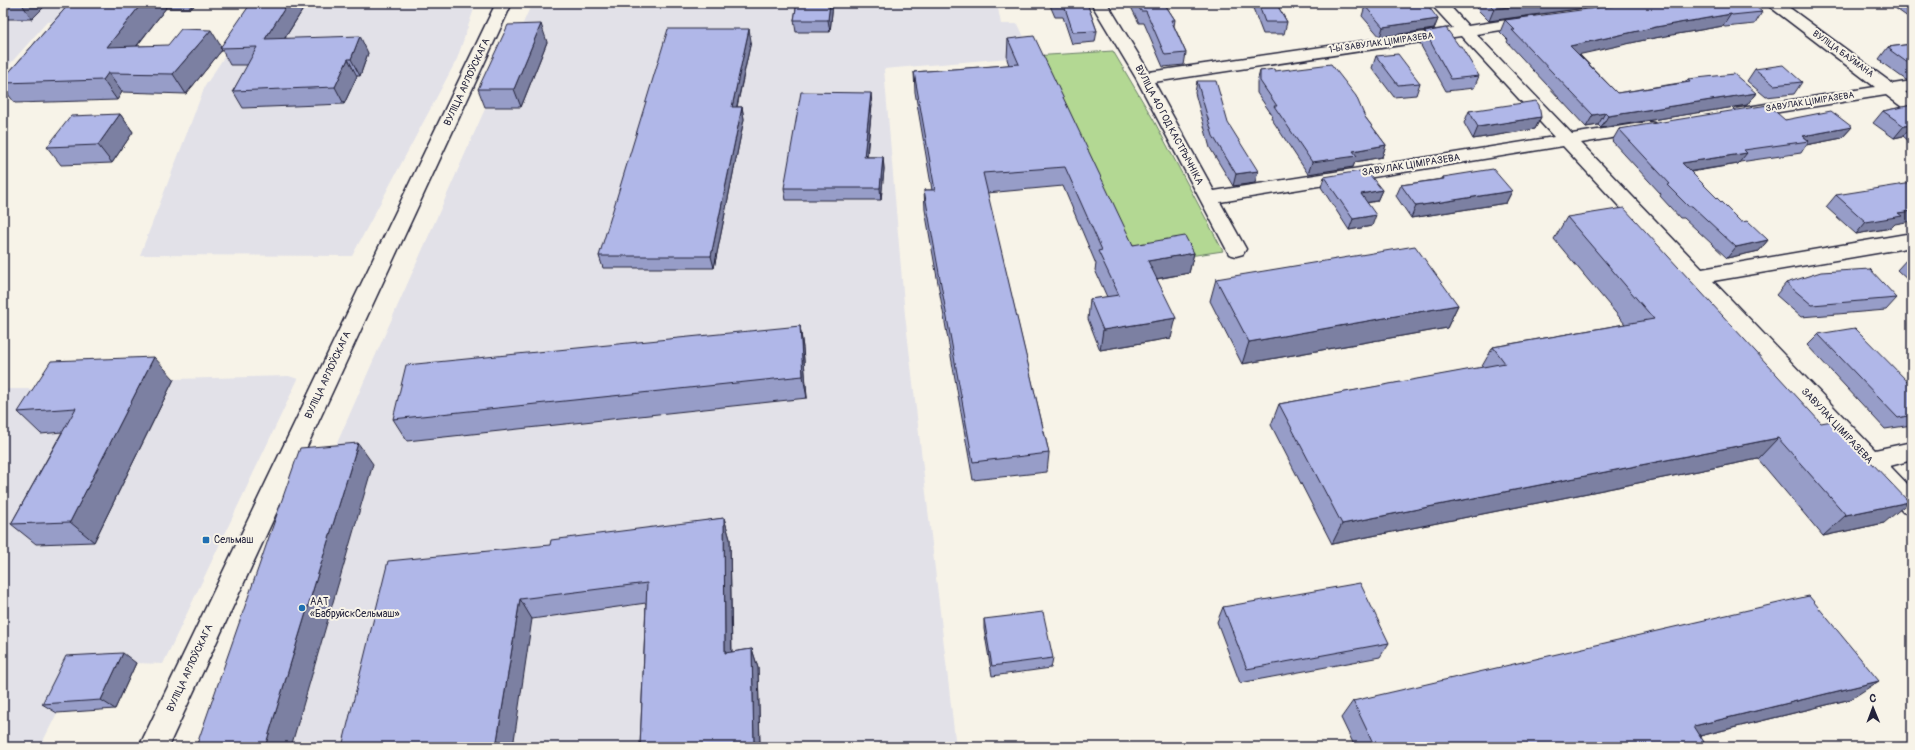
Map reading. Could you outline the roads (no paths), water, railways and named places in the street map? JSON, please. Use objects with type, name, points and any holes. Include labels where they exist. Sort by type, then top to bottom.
[{"type":"street","name":"ВУЛІЦА АРЛОЎСКАГА","points":[[153,747],[504,3]]},
{"type":"street","name":"ВУЛІЦА 40 ГОД КАСТРЫЧНІКА","points":[[1099,3],[1144,78],[1236,249]]},
{"type":"street","name":"ЗАВУЛАК ЦІМІРАЗЕВА","points":[[1438,3],[1912,505]]},
{"type":"street","name":"ВУЛІЦА БАЎМАНА","points":[[1773,3],[1912,106]]},
{"type":"street","name":"1-Ы ЗАВУЛАК ЦІМІРАЗЕВА","points":[[1144,78],[1549,19]]},
{"type":"street","name":"ЗАВУЛАК ЦІМІРАЗЕВА","points":[[1724,115],[1912,86]]},
{"type":"street","name":"ЗАВУЛАК ЦІМІРАЗЕВА","points":[[1208,198],[1661,125]]},
{"type":"street","points":[[1697,277],[1912,240]]},
{"type":"street","points":[[1870,461],[1912,451]]},
{"type":"place","name":"Сельмаш","points":[[206,540]]},
{"type":"place","name":"ААТ «БабруйскСельмаш»","points":[[302,608]]}]
